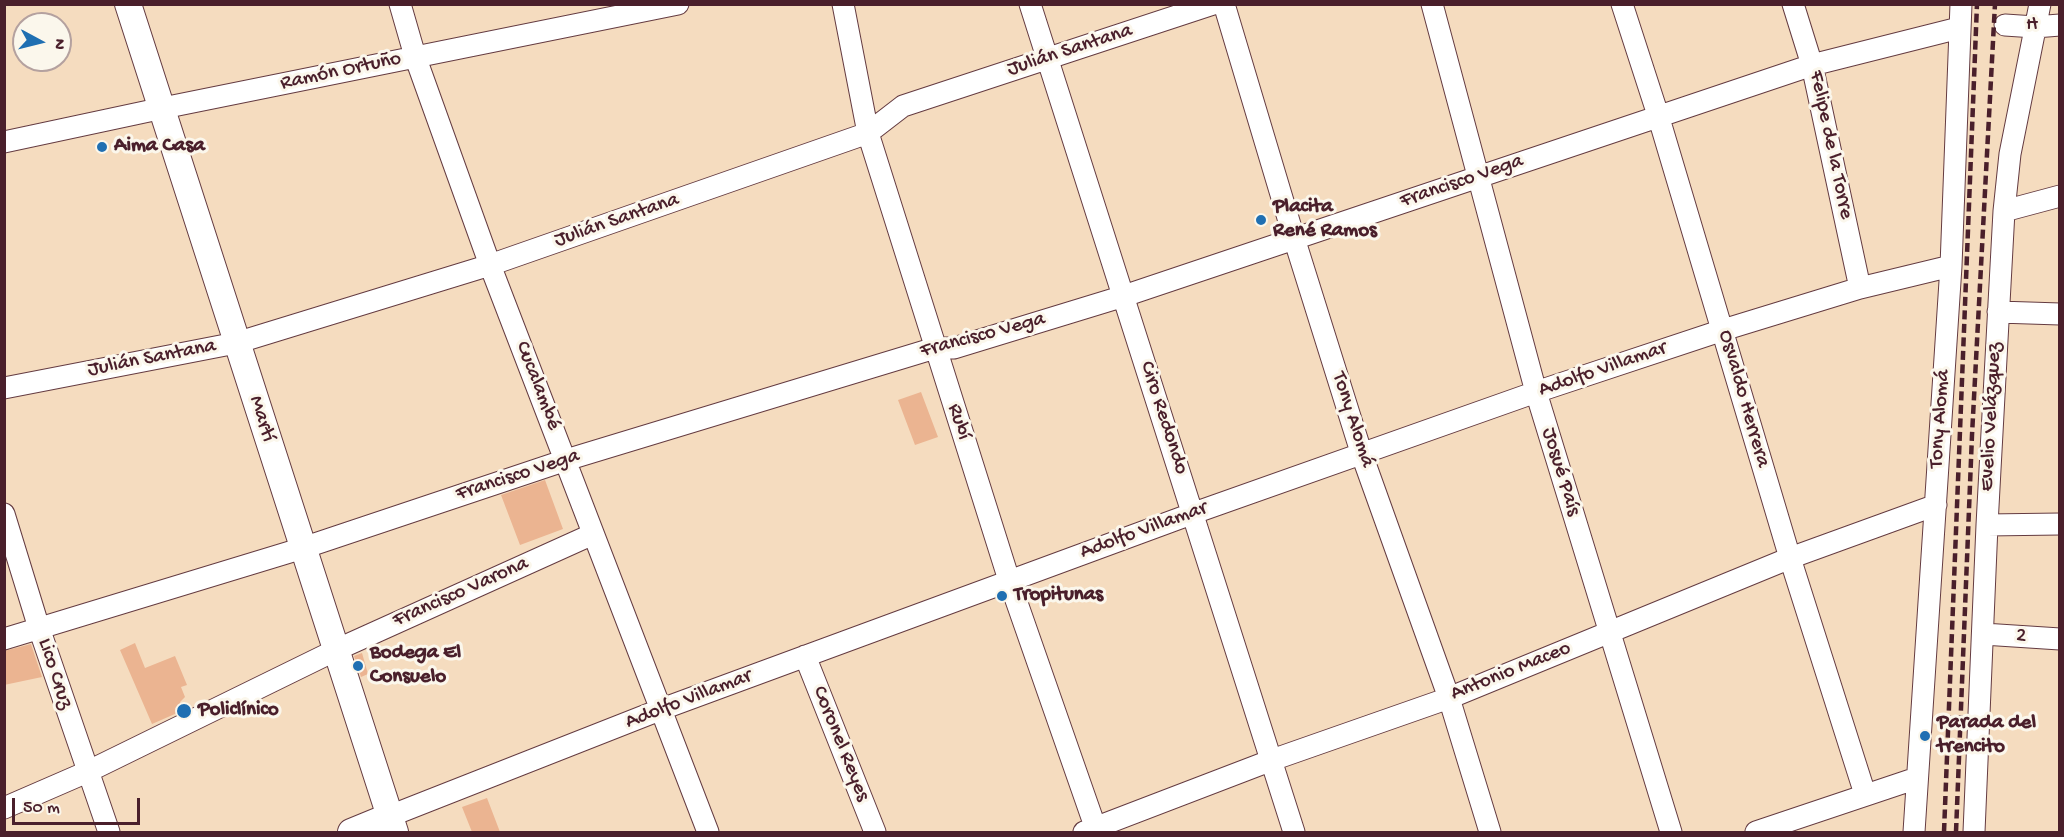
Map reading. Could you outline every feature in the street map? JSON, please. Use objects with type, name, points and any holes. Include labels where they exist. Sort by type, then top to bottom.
[{"type":"main road","name":"Martí","points":[[128,4],[392,824]]},
{"type":"main road","name":"Adolfo Villamar","points":[[351,832],[392,824]]},
{"type":"street","name":"Cucalambé","points":[[400,4],[415,56],[490,265],[708,832]]},
{"type":"street","name":"Ramón Ortuño","points":[[4,142],[415,56],[678,4]]},
{"type":"street","name":"Rubí","points":[[843,4],[868,133],[1009,580],[1092,831]]},
{"type":"street","name":"Ciro Redondo","points":[[1030,4],[1294,832]]},
{"type":"street","name":"Julián Santana","points":[[4,388],[236,343],[490,265],[868,133],[903,106],[1213,4]]},
{"type":"street","name":"Tony Alomá","points":[[1224,4],[1362,455],[1449,698],[1490,832]]},
{"type":"street","name":"Josué País","points":[[1432,4],[1536,392],[1671,832]]},
{"type":"street","name":"Osvaldo Herrera","points":[[1622,4],[1658,115],[1790,558],[1865,794]]},
{"type":"street","name":"Felipe de la Torre","points":[[1793,4],[1812,65],[1860,288]]},
{"type":"street","name":"Tony Alomá","points":[[1914,832],[1951,266],[1960,4]]},
{"type":"street","name":"Evelio Velázquez","points":[[1974,832],[1987,525],[2004,211],[2010,154],[2040,4]]},
{"type":"street","name":"H","points":[[2005,25],[2035,27],[2060,25]]},
{"type":"street","name":"Francisco Vega","points":[[4,639],[303,548],[566,460],[935,348],[954,348],[1124,296],[1812,65],[1959,28]]},
{"type":"street","points":[[2004,211],[2060,196]]},
{"type":"street","name":"Adolfo Villamar","points":[[392,824],[662,710],[1194,513],[1536,392],[1723,330],[1860,288],[1951,266]]},
{"type":"street","points":[[1998,312],[2060,314]]},
{"type":"street","name":"Antonio Maceo","points":[[1092,831],[1272,760],[1449,698],[1790,558],[1936,505]]},
{"type":"street","name":"Lico Cruz","points":[[4,513],[39,628],[109,832]]},
{"type":"street","points":[[1987,525],[2060,524]]},
{"type":"street","name":"Francisco Varona","points":[[4,808],[87,772],[336,650],[593,534]]},
{"type":"street","name":"2","points":[[1983,634],[2060,639]]},
{"type":"street","name":"Coronel Reyes","points":[[805,656],[875,832]]},
{"type":"street","points":[[1756,832],[1917,778]]},
{"type":"building","points":[[921,392],[938,437],[915,445],[898,400]]},
{"type":"building","points":[[545,480],[563,529],[520,545],[501,495]]},
{"type":"building","points":[[135,643],[145,668],[175,656],[187,685],[181,687],[185,697],[180,702],[184,710],[152,724],[120,650]]},
{"type":"building","points":[[31,644],[42,677],[4,685],[4,651]]},
{"type":"building","points":[[362,653],[368,674],[361,677],[354,656]]},
{"type":"building","points":[[487,798],[500,832],[472,832],[462,807]]},
{"type":"railway","points":[[1944,832],[1977,4]]},
{"type":"railway","points":[[1956,832],[1972,435],[1995,4]]},
{"type":"place","name":"Aima Casa","points":[[102,147]]},
{"type":"place","name":"Placita René Ramos","points":[[1261,220]]},
{"type":"place","name":"Tropitunas","points":[[1002,596]]},
{"type":"place","name":"Bodega El Consuelo","points":[[358,666]]},
{"type":"place","name":"Policlínico","points":[[184,711]]},
{"type":"place","name":"Parada del trencito","points":[[1925,736]]}]
